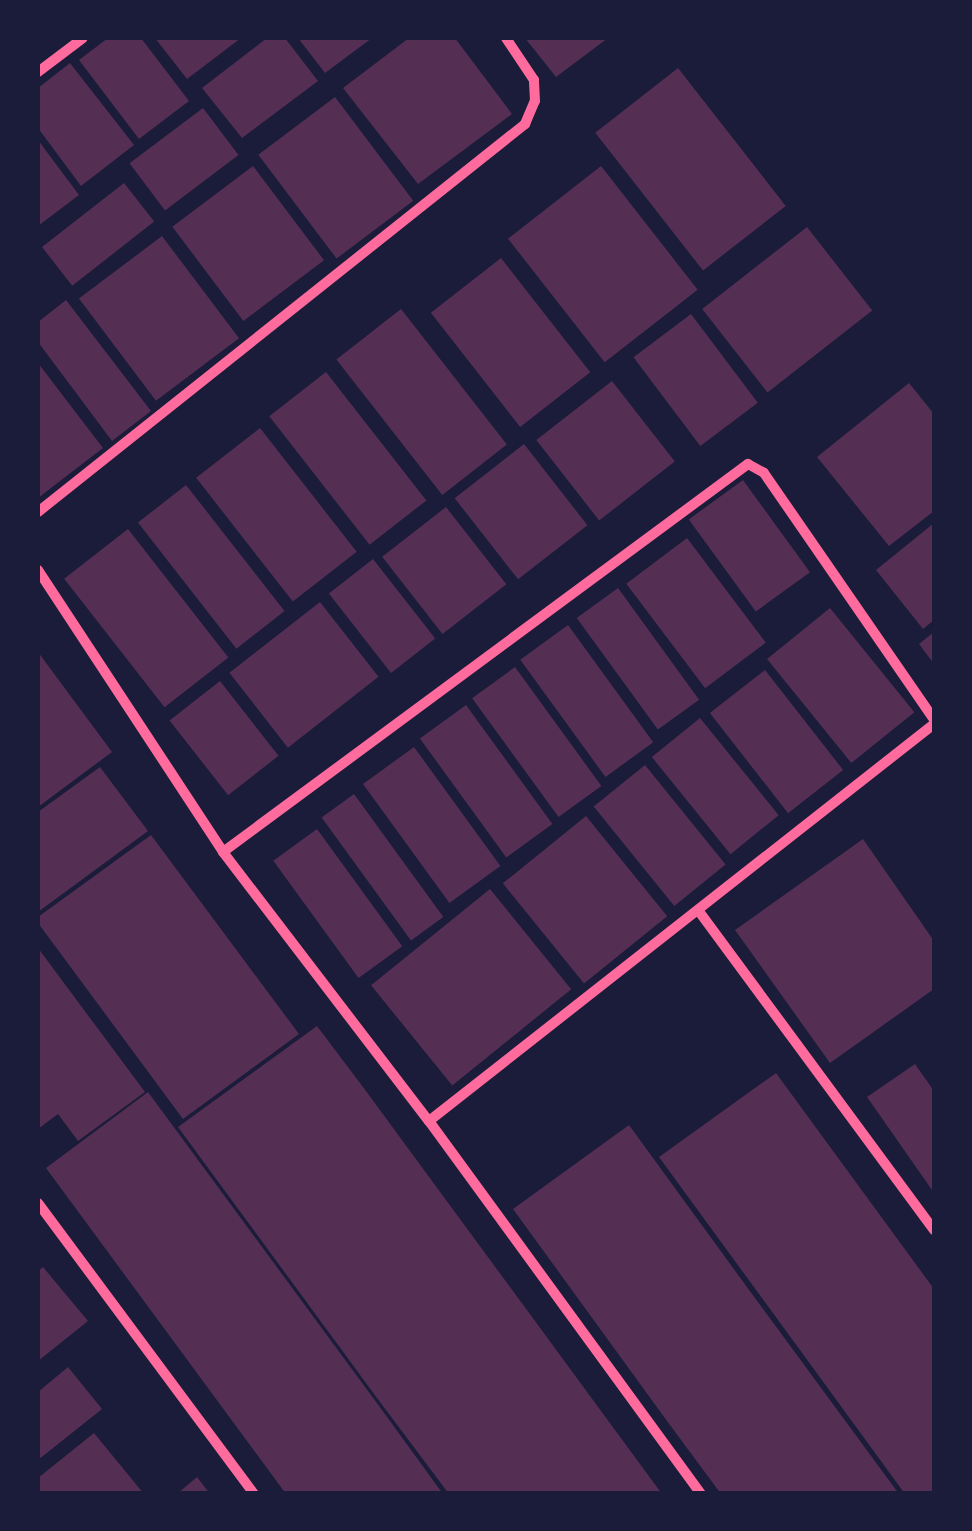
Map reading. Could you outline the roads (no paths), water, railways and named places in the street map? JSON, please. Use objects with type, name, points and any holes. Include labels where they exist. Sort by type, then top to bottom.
[{"type":"street","points":[[38,72],[83,38]]},
{"type":"street","points":[[38,512],[525,124],[535,101],[534,80],[506,38]]},
{"type":"street","points":[[222,852],[739,469],[748,464],[764,473],[934,722],[429,1121]]},
{"type":"street","points":[[38,570],[222,852],[429,1121],[702,1494]]},
{"type":"street","points":[[698,910],[934,1230]]},
{"type":"street","points":[[38,1203],[254,1494]]}]
